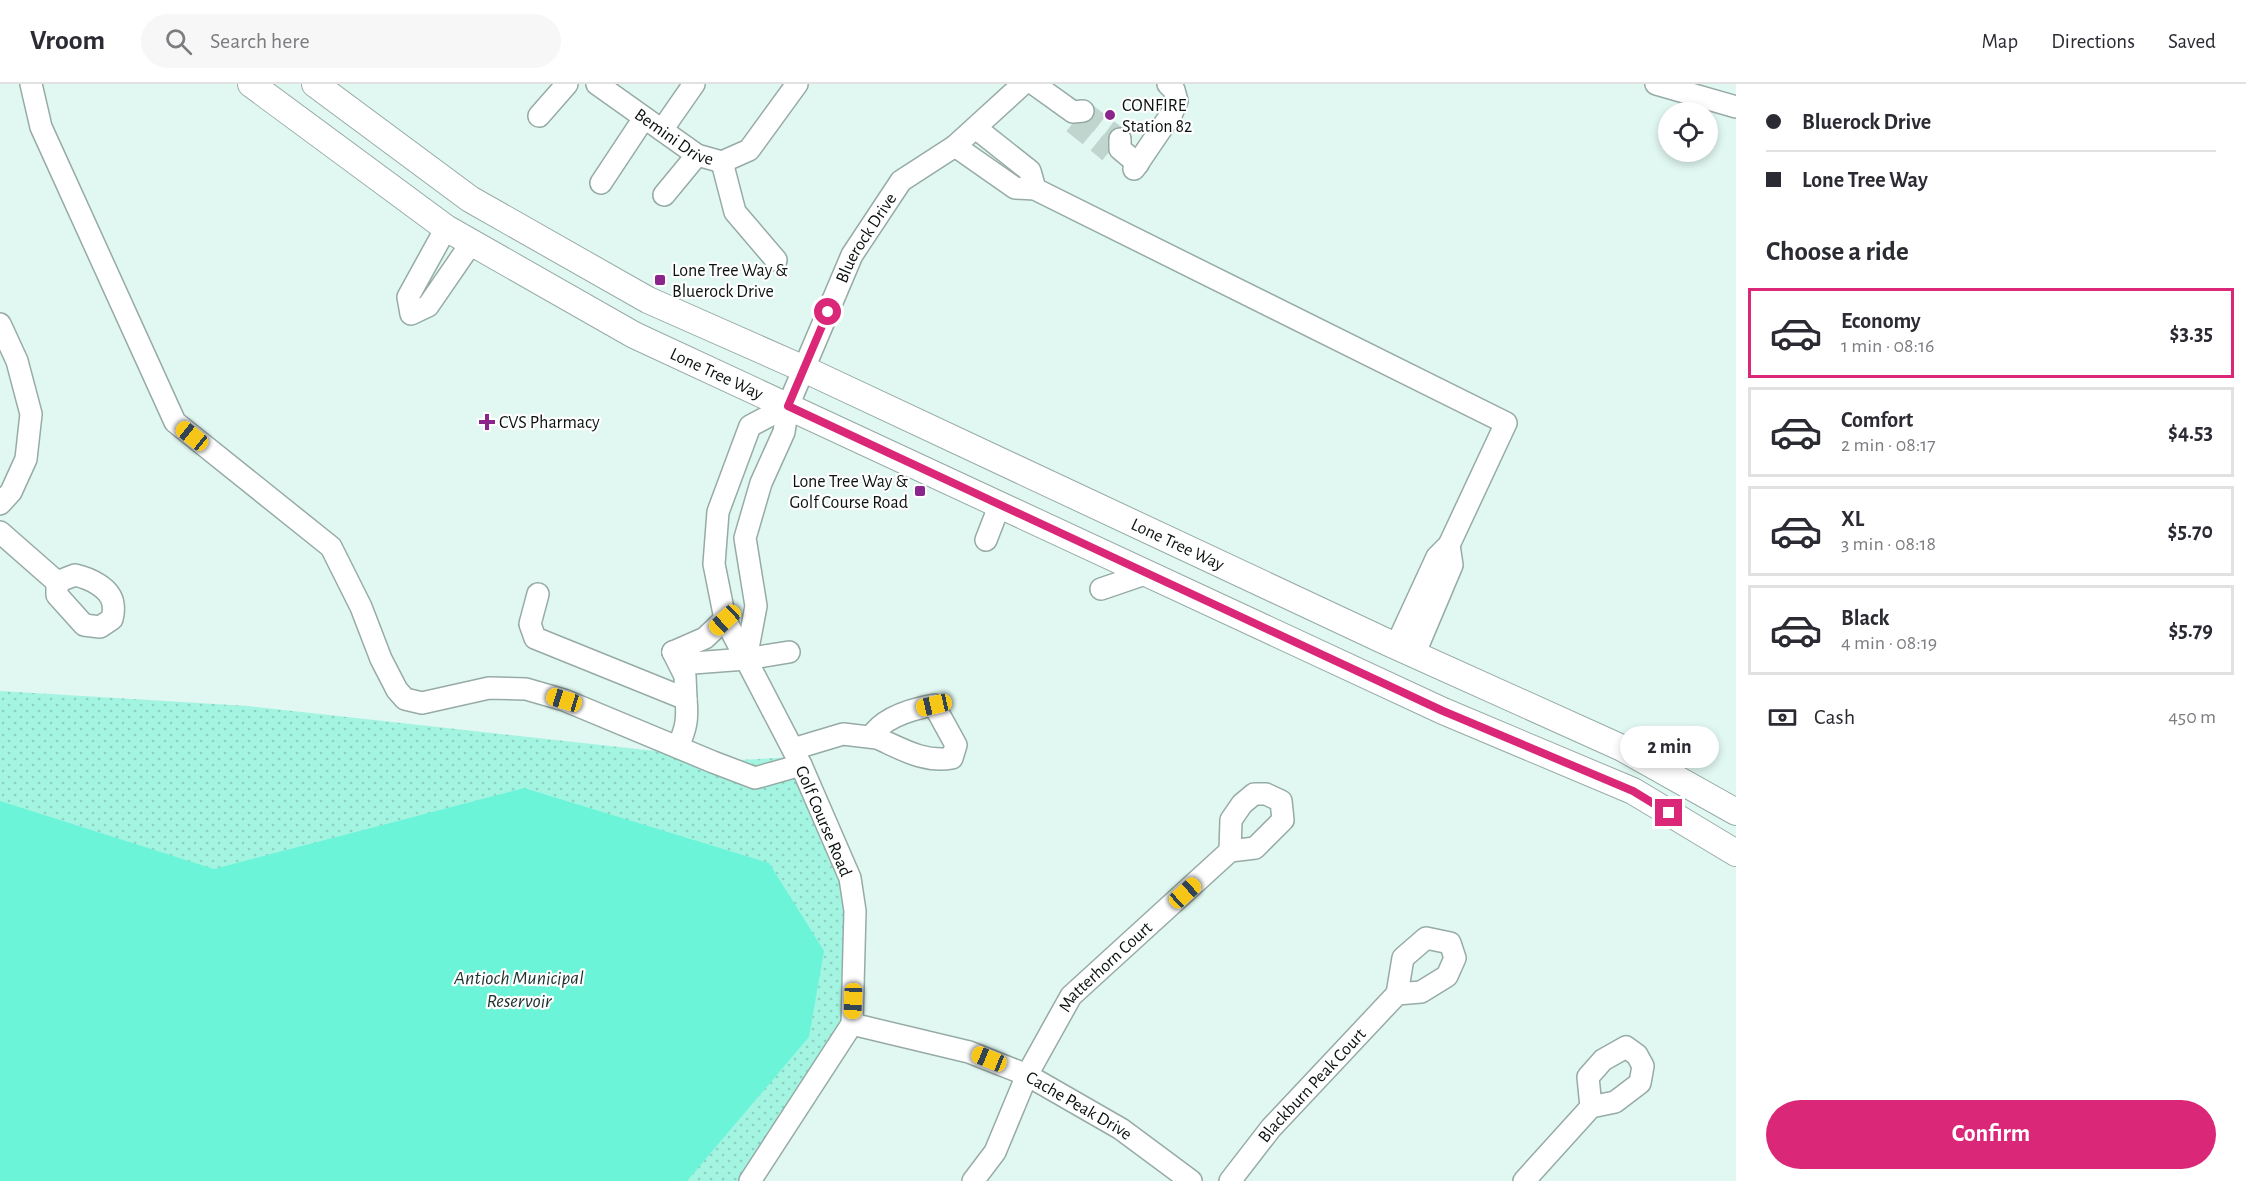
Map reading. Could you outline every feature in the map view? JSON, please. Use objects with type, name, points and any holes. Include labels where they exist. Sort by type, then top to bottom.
[{"type":"main road","name":"Lone Tree Way","points":[[251,84],[446,228],[634,334],[1443,711],[1633,791],[1734,847]]},
{"type":"main road","name":"Lone Tree Way","points":[[315,84],[470,199],[648,300],[804,369],[1405,650],[1622,748],[1736,812]]},
{"type":"street","points":[[31,84],[41,127],[175,422],[331,547],[362,607],[381,658],[397,690],[405,699],[422,703],[489,688],[526,688],[564,700],[755,778],[843,734],[871,737]]},
{"type":"street","points":[[539,116],[567,84]]},
{"type":"street","name":"Bemini Drive","points":[[597,84],[697,156],[722,162],[749,150],[797,84]]},
{"type":"street","points":[[662,130],[694,84]]},
{"type":"street","points":[[1034,84],[1076,115]]},
{"type":"street","points":[[1116,147],[1136,167],[1177,101],[1174,90],[1168,84]]},
{"type":"street","points":[[1656,84],[1736,107]]},
{"type":"street","name":"Bluerock Drive","points":[[788,406],[852,255],[901,181],[955,146],[976,129],[1010,88]]},
{"type":"street","points":[[601,183],[644,118]]},
{"type":"street","points":[[976,129],[1030,171],[1035,189]]},
{"type":"street","points":[[955,146],[1015,188],[1035,189],[1506,423],[1449,544],[1452,565],[1405,650]]},
{"type":"street","points":[[664,195],[697,156]]},
{"type":"street","points":[[722,162],[735,212],[776,260]]},
{"type":"street","points":[[446,228],[408,297],[411,314],[428,306],[472,242]]},
{"type":"street","points":[[0,324],[17,361],[31,414],[27,459],[11,492],[0,504]]},
{"type":"street","points":[[746,659],[756,606],[745,538],[761,483],[784,432],[788,406]]},
{"type":"street","name":"Golf Course Road","points":[[788,406],[750,426],[718,512],[714,564],[725,620],[797,757],[849,878],[855,911],[852,1024]]},
{"type":"street","points":[[986,540],[1000,504]]},
{"type":"street","points":[[0,532],[57,582]]},
{"type":"street","points":[[1101,589],[1148,573]]},
{"type":"street","points":[[538,594],[530,624],[535,638],[686,699]]},
{"type":"street","points":[[674,652],[705,638],[725,620]]},
{"type":"street","points":[[674,652],[685,676],[688,719],[678,747]]},
{"type":"street","points":[[674,652],[693,663],[746,659],[789,652]]},
{"type":"street","name":"Matterhorn Court","points":[[973,1181],[995,1152],[1027,1075],[1071,996],[1230,851]]},
{"type":"street","name":"Blackburn Peak Court","points":[[1230,1181],[1271,1128],[1397,994]]},
{"type":"street","points":[[750,1181],[852,1024]]},
{"type":"street","name":"Cache Peak Drive","points":[[852,1024],[969,1052],[1027,1075],[1121,1129],[1191,1181]]},
{"type":"street","points":[[1524,1181],[1591,1107]]},
{"type":"shaded area","name":"Antioch Municipal Reservoir","points":[[0,691],[248,706],[737,760],[797,757],[850,878],[852,1024],[750,1181],[0,1181]]},
{"type":"water","name":"Antioch Municipal Reservoir","points":[[524,788],[769,863],[824,951],[809,1037],[687,1181],[0,1181],[0,801],[214,869]]},
{"type":"tunnel","points":[[1083,111],[1120,139]]},
{"type":"tunnel","points":[[1073,123],[1109,152]]},
{"type":"place","name":"CONFIRE Station 82","points":[[1110,115]]},
{"type":"place","name":"Lone Tree Way & Bluerock Drive","points":[[660,280]]},
{"type":"place","name":"CVS Pharmacy","points":[[487,422]]},
{"type":"place","name":"Lone Tree Way & Golf Course Road","points":[[920,491]]},
{"type":"route","points":[[828,312],[788,406],[1443,711],[1633,791],[1669,813]]}]
